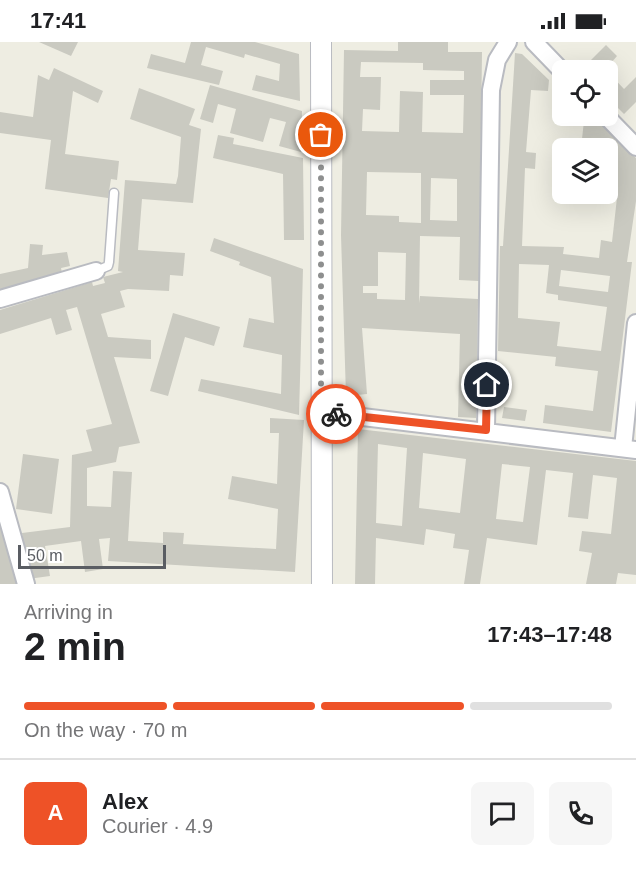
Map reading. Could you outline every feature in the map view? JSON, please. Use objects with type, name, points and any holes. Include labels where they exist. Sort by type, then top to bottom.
[{"type":"street","points":[[321,42],[322,584]]},
{"type":"street","points":[[486,430],[491,90],[497,60],[508,42]]},
{"type":"street","points":[[534,42],[552,61]]},
{"type":"street","points":[[616,126],[636,147]]},
{"type":"street","points":[[0,299],[96,271]]},
{"type":"street","points":[[321,412],[630,449],[636,323]]},
{"type":"street","points":[[0,492],[26,584]]},
{"type":"lane","points":[[96,271],[108,266],[109,262],[114,193]]},
{"type":"building","points":[[39,42],[78,42],[71,56]]},
{"type":"building","points":[[191,42],[255,42],[299,54],[300,101],[252,90],[256,75],[279,81],[280,64],[245,54],[244,58],[206,47],[201,65],[223,71],[219,85],[147,68],[151,54],[185,63]]},
{"type":"building","points":[[398,42],[448,42],[448,52],[482,52],[479,281],[459,280],[460,237],[420,236],[419,303],[420,296],[478,299],[476,418],[458,417],[460,334],[362,328],[367,394],[346,396],[341,235],[344,50],[398,51]],"holes":[[[361,62],[423,63],[423,70],[464,71],[464,80],[430,80],[430,95],[464,95],[463,133],[422,132],[423,92],[400,91],[399,132],[362,131],[363,109],[380,110],[381,77],[360,77]],[[367,172],[421,173],[421,223],[399,222],[399,216],[366,215]],[[431,178],[457,179],[457,221],[430,220]],[[378,252],[406,253],[405,300],[377,299],[377,293],[363,293],[363,286],[378,286]]]},
{"type":"building","points":[[606,45],[617,56],[614,60],[591,60]]},
{"type":"building","points":[[515,53],[522,54],[549,80],[548,91],[531,90],[526,152],[536,153],[535,169],[525,168],[522,246],[564,247],[563,254],[599,258],[601,240],[612,242],[618,204],[618,140],[636,158],[636,201],[627,262],[632,262],[611,432],[543,423],[545,405],[593,411],[598,371],[555,366],[556,357],[498,351],[500,246],[503,246]],"holes":[[[519,264],[549,265],[546,293],[558,295],[558,300],[607,307],[601,351],[557,346],[560,322],[518,318]],[[561,270],[610,276],[608,292],[559,286]]]},
{"type":"building","points":[[54,68],[103,91],[98,103],[73,91],[65,154],[119,161],[117,180],[111,179],[108,198],[45,189],[51,140],[0,133],[0,112],[33,117],[38,75],[49,80]]},
{"type":"building","points":[[636,77],[636,102],[624,114],[618,108],[618,83],[624,89]]},
{"type":"building","points":[[210,85],[302,111],[301,152],[279,146],[286,122],[270,118],[263,142],[230,133],[236,109],[218,104],[213,123],[200,119]]},
{"type":"building","points":[[139,88],[195,109],[189,125],[201,129],[193,203],[142,199],[138,250],[185,253],[183,276],[170,275],[169,291],[128,289],[120,291],[125,307],[101,314],[108,337],[151,340],[151,359],[114,357],[140,443],[119,447],[116,462],[87,468],[87,506],[111,507],[113,471],[132,472],[128,541],[163,543],[163,532],[184,533],[183,544],[276,549],[278,509],[228,499],[232,476],[277,484],[279,433],[270,433],[270,418],[304,420],[295,572],[108,561],[110,538],[99,539],[103,569],[85,572],[81,541],[45,546],[50,576],[28,579],[22,533],[70,527],[72,455],[92,451],[86,430],[112,424],[77,307],[66,310],[72,330],[56,335],[51,318],[0,334],[0,310],[92,282],[93,286],[105,283],[103,277],[123,272],[118,271],[125,180],[176,184],[178,176],[181,137],[130,119]]},
{"type":"building","points":[[583,126],[603,126],[615,138],[582,138]]},
{"type":"building","points":[[218,135],[234,138],[233,144],[303,158],[304,240],[284,240],[283,174],[213,158]]},
{"type":"building","points":[[214,238],[303,269],[299,415],[198,391],[201,379],[281,394],[282,355],[243,347],[249,318],[274,323],[271,277],[210,251]]},
{"type":"building","points":[[30,244],[43,245],[42,255],[67,252],[70,266],[61,268],[62,273],[0,289],[0,274],[28,268]]},
{"type":"building","points":[[173,313],[220,327],[214,346],[185,337],[168,396],[150,391]]},
{"type":"building","points":[[504,407],[527,410],[525,421],[502,418]]},
{"type":"building","points":[[358,429],[636,461],[636,575],[618,573],[616,584],[586,584],[592,553],[579,551],[582,531],[611,534],[617,478],[593,475],[588,519],[568,517],[573,473],[546,470],[537,545],[487,538],[480,584],[464,584],[469,550],[453,548],[455,534],[426,529],[424,545],[376,538],[375,584],[355,584]],"holes":[[[378,444],[407,448],[402,526],[376,523]],[[423,453],[466,459],[460,513],[419,508]],[[502,464],[530,467],[523,522],[496,519]]]},
{"type":"building","points":[[23,454],[59,459],[52,514],[16,509]]},
{"type":"building","points":[[0,513],[22,584],[0,584]]},
{"type":"way so far","points":[[321,135],[321,412],[336,414]]},
{"type":"route","points":[[336,414],[486,430],[487,385]]}]
